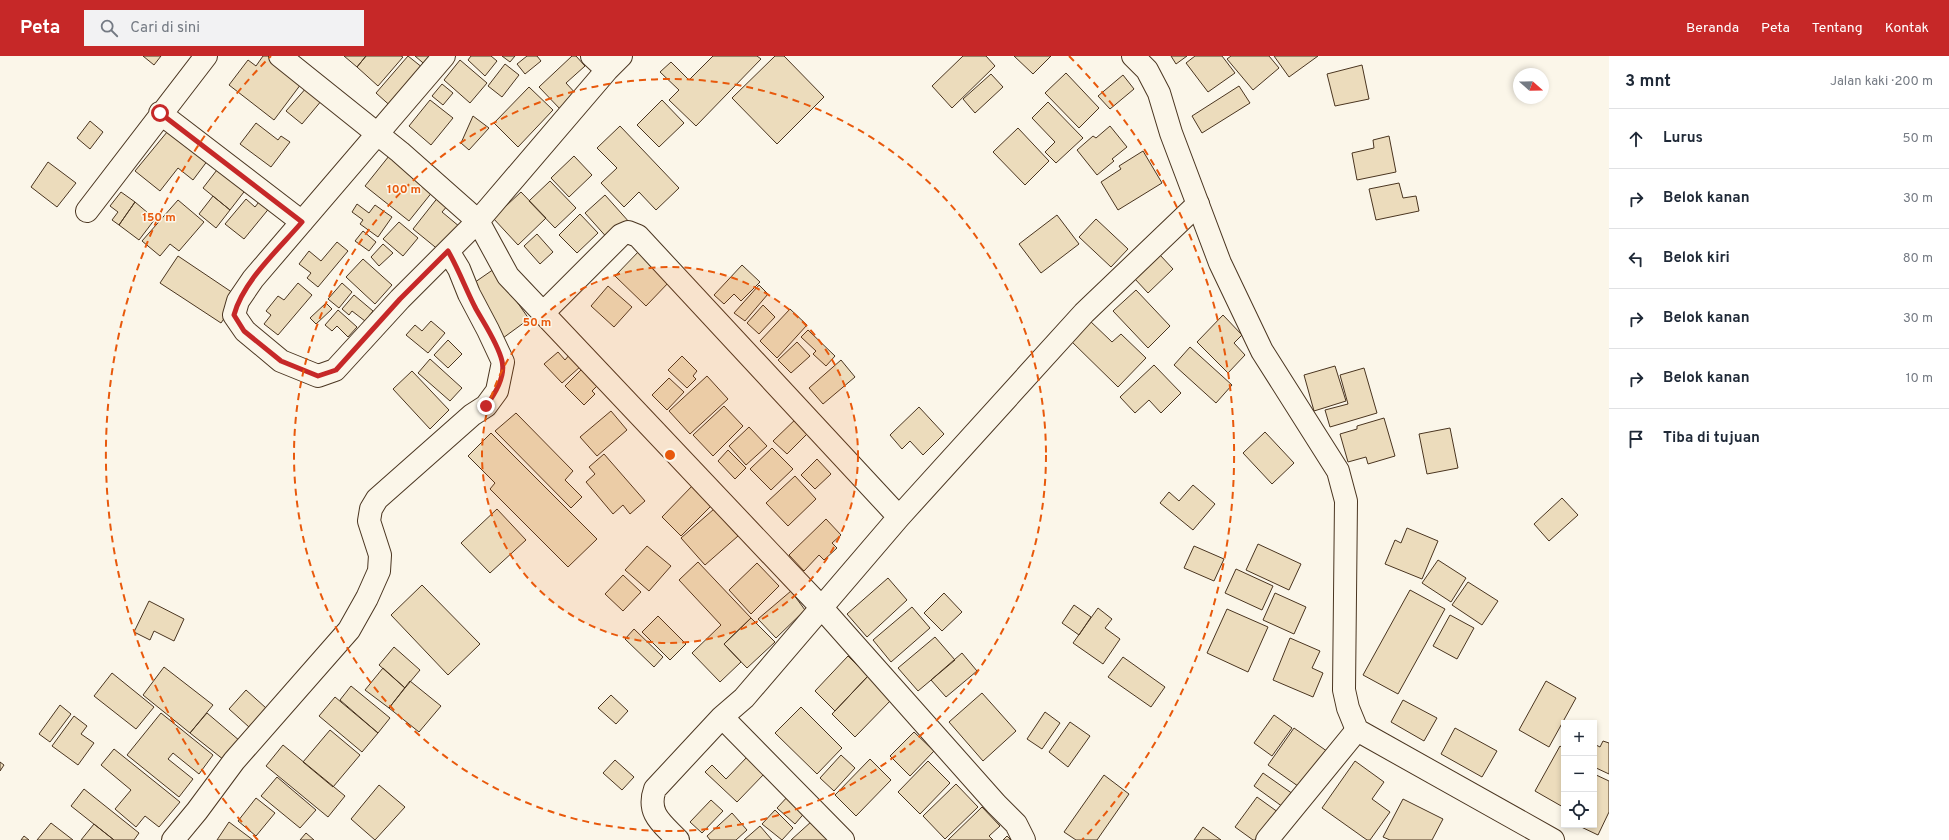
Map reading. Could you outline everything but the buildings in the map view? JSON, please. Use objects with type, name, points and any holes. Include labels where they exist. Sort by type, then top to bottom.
[{"type":"street","points":[[87,211],[160,113],[206,56]]},
{"type":"street","points":[[444,56],[253,279],[238,301],[234,315],[244,331],[281,361],[318,376],[336,370],[400,299],[478,221],[607,61]]},
{"type":"street","points":[[1133,56],[1146,70],[1159,93],[1171,133],[1220,263],[1262,351],[1338,471],[1346,501],[1344,690],[1348,708],[1357,730],[1553,840]]},
{"type":"street","points":[[294,60],[449,194],[478,221],[508,276],[821,607],[996,804],[1016,824],[1024,840]]},
{"type":"street","points":[[160,113],[302,222]]},
{"type":"street","points":[[678,840],[654,814],[652,802],[655,789],[722,717],[744,698],[899,517],[1084,313],[1198,204]]},
{"type":"street","points":[[542,313],[620,235],[628,232],[638,236],[899,517]]},
{"type":"street","points":[[173,840],[197,811],[234,761],[349,630],[367,598],[379,571],[380,554],[369,521],[371,510],[377,499],[472,415],[486,406],[497,391],[503,362],[469,294],[459,268],[448,251]]},
{"type":"street","points":[[722,717],[843,840]]},
{"type":"street","points":[[1267,840],[1357,730]]},
{"type":"route","points":[[160,113],[302,222],[253,279],[238,301],[234,315],[244,331],[263,348],[281,361],[318,376],[336,370],[400,299],[448,251],[459,268],[476,309],[503,362],[502,374],[497,391],[486,406]]}]
